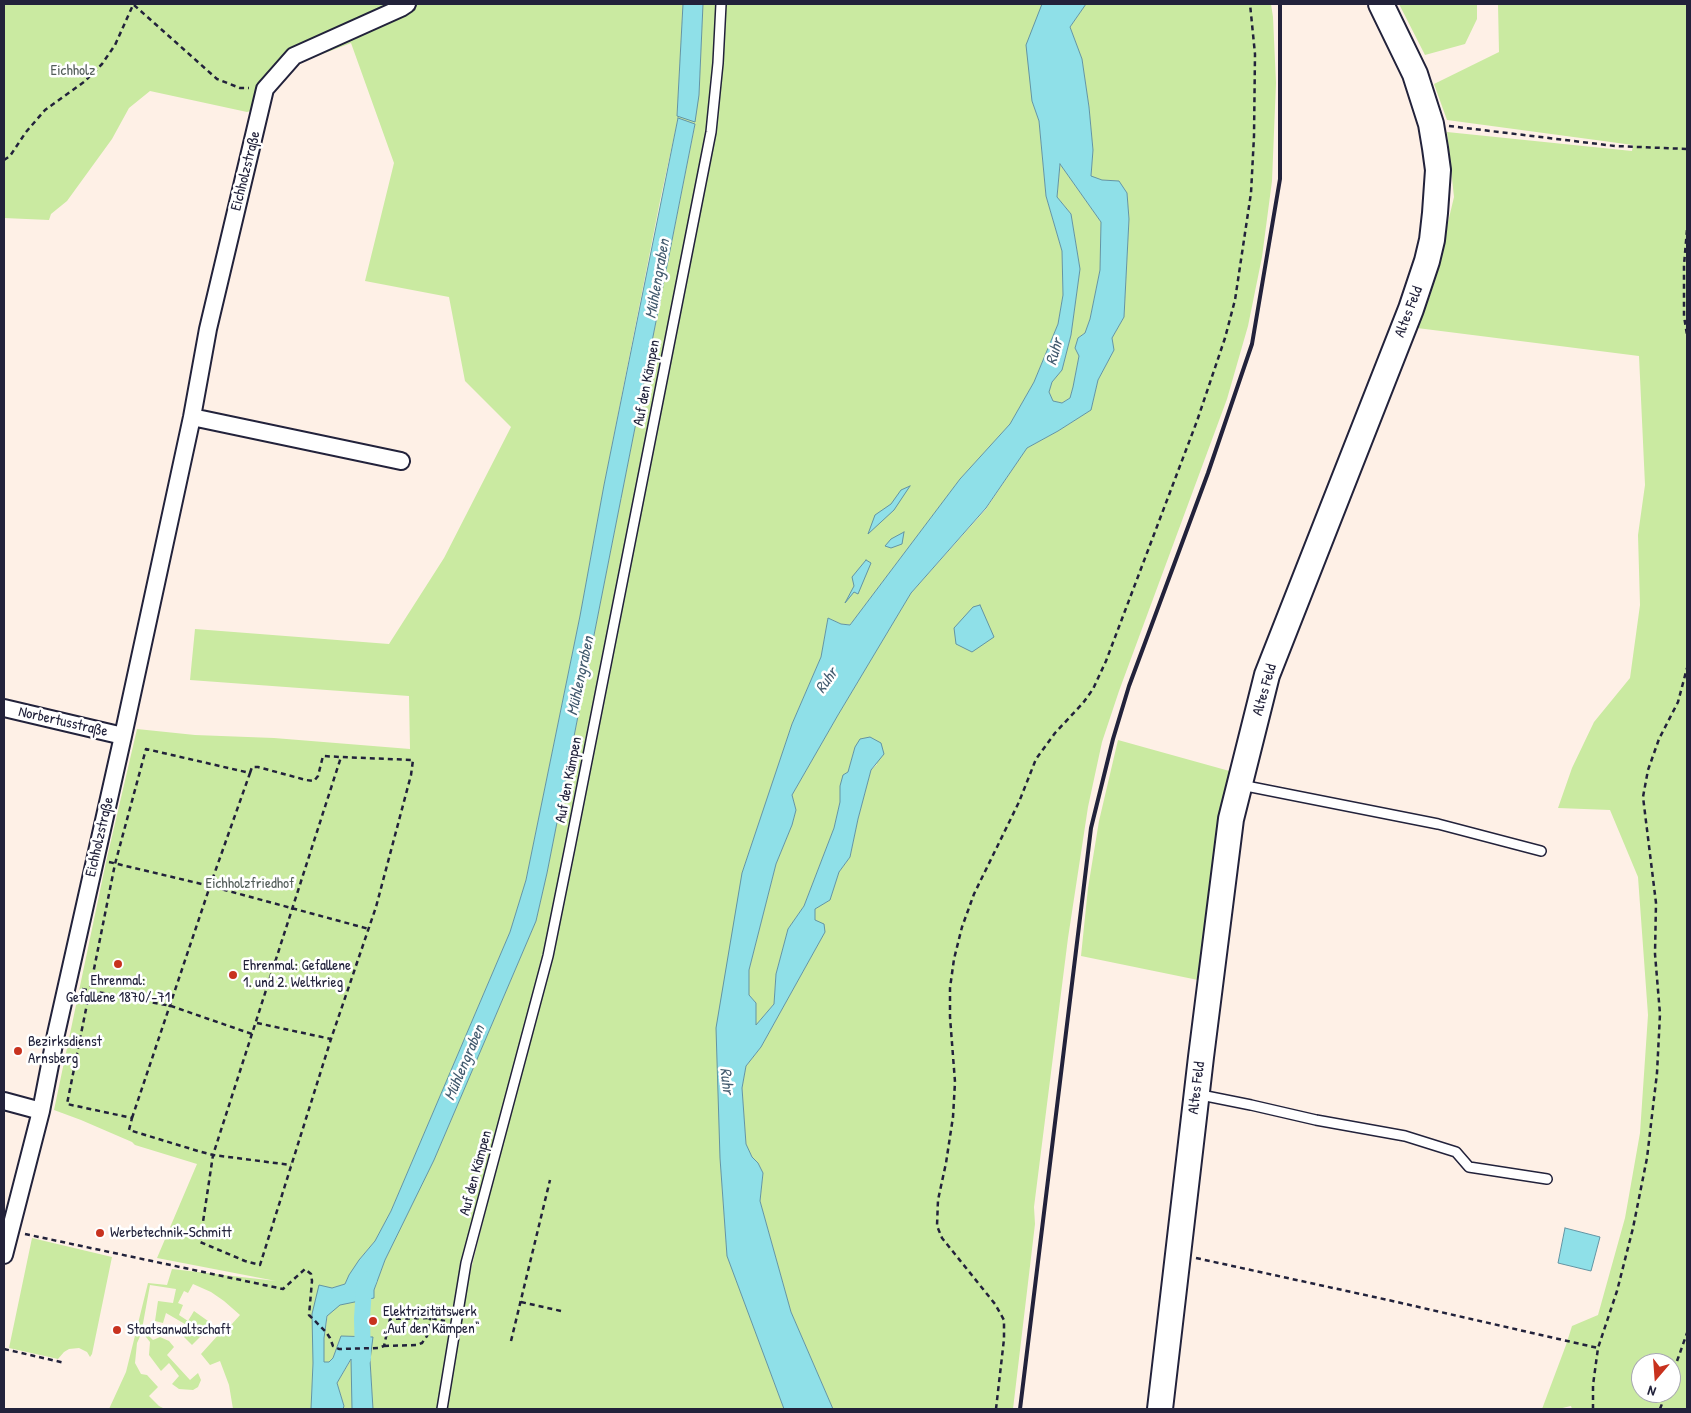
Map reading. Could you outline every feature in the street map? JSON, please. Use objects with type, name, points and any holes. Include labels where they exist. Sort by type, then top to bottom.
[{"type":"main road","name":"Altes Feld","points":[[1160,1409],[1196,1094],[1231,819],[1267,675],[1411,309],[1432,240],[1438,170],[1431,124],[1415,74],[1381,4]]},
{"type":"street","name":"Eichholzstraße","points":[[4,1255],[41,1111],[192,417],[208,329],[265,89],[294,56],[407,4]]},
{"type":"street","points":[[192,417],[401,461]]},
{"type":"street","name":"Norbertusstraße","points":[[4,708],[123,736]]},
{"type":"street","points":[[4,1101],[41,1111]]},
{"type":"lane","name":"Auf den Kämpen","points":[[442,1409],[466,1263],[548,956],[570,848],[711,132],[718,63],[721,4]]},
{"type":"lane","points":[[1240,784],[1438,824],[1541,851]]},
{"type":"lane","points":[[1196,1094],[1316,1120],[1405,1136],[1456,1152],[1469,1167],[1547,1179]]},
{"type":"path","points":[[4,160],[10,156],[26,132],[45,110],[84,82],[102,64],[115,45],[133,4],[217,79],[240,88],[265,89]]},
{"type":"path","points":[[996,1409],[1005,1334],[1004,1320],[994,1304],[942,1238],[937,1226],[938,1200],[946,1164],[954,1108],[955,1082],[950,1017],[950,988],[954,958],[974,894],[1019,802],[1036,759],[1055,732],[1093,689],[1106,661],[1197,421],[1225,338],[1236,300],[1251,193],[1254,136],[1254,54],[1250,4]]},
{"type":"path","points":[[1431,124],[1615,146],[1687,149]]},
{"type":"path","points":[[1687,230],[1684,265],[1684,316],[1687,334]]},
{"type":"path","points":[[1593,1409],[1598,1348],[1617,1291],[1633,1228],[1647,1158],[1657,1073],[1660,1014],[1655,954],[1656,903],[1643,797],[1648,770],[1659,739],[1678,702],[1687,668]]},
{"type":"path","points":[[132,1118],[66,1104],[115,864],[146,748],[250,773]]},
{"type":"path","points":[[291,1165],[213,1155],[129,1130],[210,886],[252,767],[306,780],[314,780],[318,776],[323,756],[413,760],[412,775],[369,929],[331,1039],[260,1265],[200,1242],[213,1155],[341,757]]},
{"type":"path","points":[[95,860],[210,886],[369,929]]},
{"type":"path","points":[[90,990],[171,1006],[252,1034]]},
{"type":"path","points":[[256,1023],[331,1039]]},
{"type":"path","points":[[511,1341],[550,1180]]},
{"type":"path","points":[[9,1230],[283,1289],[305,1269],[311,1274],[312,1281],[308,1315],[326,1332],[333,1346],[339,1349],[418,1345],[427,1336],[430,1318]]},
{"type":"path","points":[[1178,1254],[1598,1348]]},
{"type":"path","points":[[521,1301],[561,1311]]},
{"type":"path","points":[[384,1346],[390,1319],[430,1318],[447,1321],[455,1325]]},
{"type":"path","points":[[1680,1353],[1687,1333]]},
{"type":"path","points":[[4,1350],[64,1363]]},
{"type":"green space","points":[[4,4],[683,4],[677,116],[699,95],[703,4],[717,4],[716,48],[709,115],[699,173],[560,880],[544,953],[457,1287],[437,1409],[373,1409],[370,1360],[372,1337],[341,1336],[333,1358],[329,1362],[324,1362],[324,1338],[332,1288],[313,1363],[311,1409],[233,1409],[229,1385],[220,1361],[210,1365],[201,1354],[220,1333],[224,1337],[240,1315],[211,1292],[193,1284],[188,1293],[184,1291],[178,1303],[183,1305],[179,1315],[188,1321],[194,1311],[208,1321],[209,1328],[192,1345],[184,1337],[190,1327],[166,1313],[163,1323],[155,1321],[158,1301],[173,1303],[176,1289],[150,1285],[142,1329],[153,1340],[160,1337],[169,1341],[174,1347],[167,1355],[190,1380],[198,1373],[201,1380],[198,1387],[193,1390],[179,1389],[172,1384],[179,1376],[169,1363],[161,1371],[149,1355],[150,1342],[142,1332],[137,1343],[135,1363],[141,1374],[147,1375],[158,1387],[149,1396],[165,1409],[109,1409],[126,1372],[148,1283],[167,1285],[172,1269],[276,1281],[157,1258],[197,1164],[135,1145],[132,1142],[54,1110],[106,862],[137,729],[195,735],[274,738],[410,749],[409,696],[190,680],[195,629],[389,644],[444,558],[511,427],[465,381],[449,297],[365,281],[394,163],[351,43],[291,66],[277,86],[268,106],[247,112],[150,91],[129,108],[112,139],[67,201],[51,214],[49,220],[4,218]],"holes":[[[678,118],[695,125],[536,921],[434,1160],[385,1260],[374,1290],[340,1305],[332,1288],[345,1284],[359,1260],[375,1241],[391,1211],[510,932],[526,880]]]},
{"type":"green space","points":[[724,4],[1042,4],[1032,101],[1039,121],[1046,196],[1062,251],[1063,295],[1058,324],[1034,382],[1010,424],[960,479],[850,625],[841,624],[828,618],[821,657],[792,724],[742,873],[720,1158],[727,1255],[784,1409],[447,1409],[467,1285],[559,919],[636,540],[663,384],[715,131]]},
{"type":"green space","points":[[1086,4],[1271,4],[1276,83],[1272,181],[1262,257],[1248,326],[1227,399],[1102,742],[1088,807],[1068,938],[1034,1207],[1035,1224],[1013,1409],[833,1409],[791,1312],[760,1201],[763,1173],[746,1144],[742,1088],[746,1066],[761,1047],[825,932],[815,920],[815,908],[830,900],[839,872],[850,857],[871,770],[877,764],[855,747],[848,772],[840,786],[840,802],[834,828],[804,906],[788,929],[776,974],[774,1004],[756,1025],[756,1003],[749,995],[749,970],[776,864],[796,810],[792,795],[838,715],[911,593],[986,509],[1027,448],[1091,410],[1098,380],[1114,350],[1112,338],[1124,317],[1129,219],[1127,193],[1119,181],[1091,177],[1093,150],[1089,107],[1082,59],[1070,27]]},
{"type":"green space","points":[[1399,4],[1477,4],[1477,19],[1465,44],[1425,55]]},
{"type":"green space","points":[[1498,4],[1687,4],[1687,1409],[1572,1409],[1571,1406],[1558,1409],[1542,1409],[1572,1326],[1598,1315],[1625,1218],[1640,1133],[1648,1015],[1638,877],[1610,810],[1558,808],[1572,768],[1594,722],[1630,678],[1640,605],[1638,535],[1645,485],[1639,356],[1417,328],[1431,293],[1454,197],[1447,132],[1632,151],[1633,145],[1447,120],[1434,84],[1499,52]]},
{"type":"green space","points":[[1060,164],[1101,222],[1100,270],[1090,319],[1085,333],[1078,338],[1075,348],[1079,356],[1070,398],[1062,403],[1053,401],[1049,392],[1052,382],[1062,369],[1071,335],[1080,269],[1071,214],[1057,197]]},
{"type":"green space","points":[[1118,740],[1233,772],[1214,863],[1198,980],[1081,956],[1088,888],[1099,821]]},
{"type":"green space","points":[[32,1238],[112,1257],[90,1357],[87,1352],[79,1348],[69,1349],[58,1359],[9,1348]]},
{"type":"green space","points":[[352,1358],[352,1409],[343,1409],[344,1406],[337,1383]]},
{"type":"water","points":[[683,4],[703,4],[699,95],[695,122],[677,116]]},
{"type":"water","name":"Ruhr","points":[[1042,4],[1086,4],[1070,27],[1082,59],[1089,107],[1093,150],[1091,176],[1102,180],[1119,181],[1127,193],[1129,219],[1124,317],[1112,338],[1114,350],[1098,380],[1091,410],[1027,448],[986,508],[911,593],[792,795],[796,810],[776,864],[749,970],[749,995],[756,1003],[756,1025],[774,1004],[776,974],[788,929],[804,906],[834,828],[840,802],[840,786],[843,775],[848,772],[855,747],[860,739],[870,737],[881,743],[884,754],[871,770],[850,857],[839,872],[830,900],[815,909],[815,920],[824,924],[825,932],[761,1047],[746,1066],[742,1088],[746,1144],[763,1173],[760,1201],[791,1312],[833,1409],[784,1409],[727,1256],[720,1158],[716,1028],[742,873],[792,724],[821,657],[828,618],[841,624],[850,625],[960,479],[1010,424],[1034,382],[1058,324],[1063,295],[1062,251],[1046,196],[1039,121],[1032,101],[1026,45]],"holes":[[[1060,164],[1101,222],[1100,270],[1090,319],[1085,333],[1078,338],[1075,348],[1079,356],[1073,387],[1070,398],[1062,403],[1053,401],[1049,392],[1052,382],[1062,370],[1071,335],[1080,269],[1071,214],[1057,197]]]},
{"type":"water","points":[[678,118],[695,124],[536,921],[434,1160],[385,1260],[374,1290],[374,1298],[340,1305],[327,1316],[324,1338],[324,1362],[329,1362],[333,1358],[341,1336],[373,1337],[370,1360],[373,1409],[352,1409],[351,1359],[337,1383],[344,1406],[343,1409],[311,1409],[313,1363],[312,1314],[319,1285],[332,1288],[345,1284],[359,1260],[375,1241],[391,1211],[510,932],[526,880]]},
{"type":"water","points":[[910,486],[894,510],[868,534],[875,515],[891,504],[901,490]]},
{"type":"water","points":[[904,532],[902,544],[891,548],[885,546],[891,539]]},
{"type":"water","points":[[866,560],[871,563],[858,594],[854,592],[845,603],[854,586],[852,577]]},
{"type":"water","points":[[980,605],[994,637],[972,652],[956,644],[954,628],[973,607]]},
{"type":"water","points":[[1565,1228],[1600,1237],[1591,1271],[1558,1263]]},
{"type":"waterway","name":"Mühlengraben","points":[[363,1358],[362,1318],[364,1288],[369,1279]]},
{"type":"railway","points":[[1020,1409],[1091,828],[1113,739],[1129,686],[1208,473],[1252,344],[1280,179],[1280,4]]},
{"type":"place","name":"Ehrenmal: Gefallene 1870/-71","points":[[118,964]]},
{"type":"place","name":"Ehrenmal: Gefallene 1. und 2. Weltkrieg","points":[[233,975]]},
{"type":"place","name":"Bezirksdienst Arnsberg","points":[[18,1051]]},
{"type":"place","name":"Werbetechnik-Schmitt","points":[[100,1233]]},
{"type":"place","name":"Elektrizitätswerk „Auf den Kämpen“","points":[[373,1321]]},
{"type":"place","name":"Staatsanwaltschaft","points":[[117,1330]]},
{"type":"park label","name":"Eichholz","points":[[73,71]]},
{"type":"park label","name":"Eichholzfriedhof","points":[[250,884]]}]
